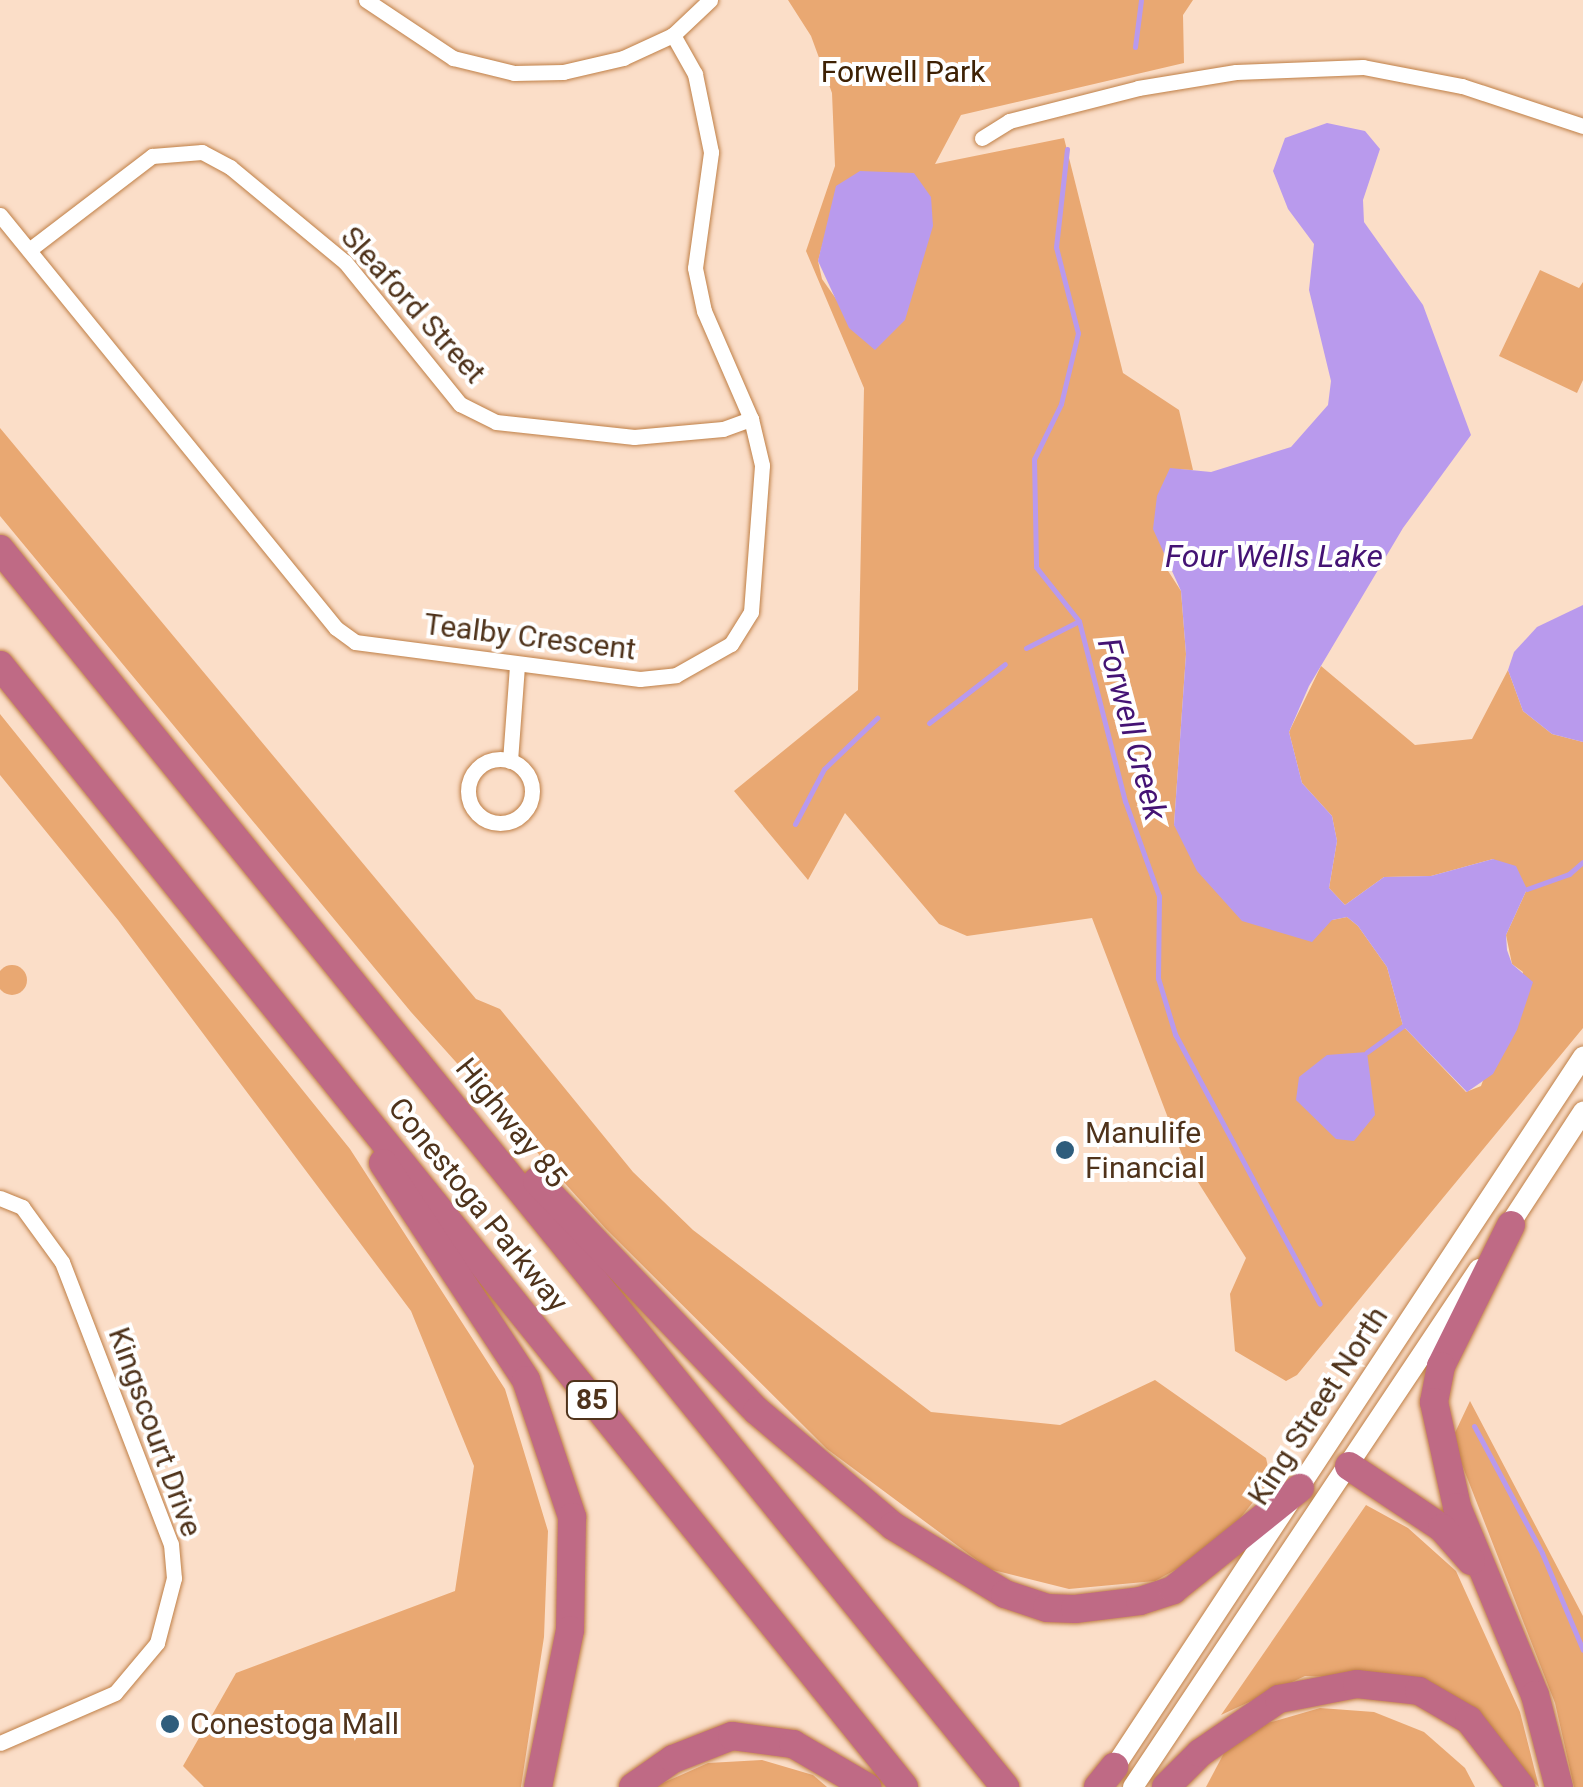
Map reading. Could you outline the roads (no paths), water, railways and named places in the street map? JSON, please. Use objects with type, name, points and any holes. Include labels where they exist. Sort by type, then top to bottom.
[{"type":"highway","name":"85","points":[[0,549],[390,1026]]},
{"type":"highway","name":"Conestoga Parkway","points":[[0,665],[904,1787]]},
{"type":"highway","points":[[282,1012],[526,1380],[553,1445],[572,1517],[570,1630],[538,1787]]},
{"type":"highway","name":"Highway 85","points":[[390,1026],[582,1262]]},
{"type":"highway","points":[[390,1026],[757,1411],[893,1526],[1006,1594],[1047,1608],[1075,1608],[1140,1601],[1173,1590],[1300,1488]]},
{"type":"highway","points":[[1510,1224],[1441,1366],[1434,1402],[1457,1507],[1536,1695],[1559,1787]]},
{"type":"highway","name":"Conestoga Parkway","points":[[582,1262],[962,1735],[1016,1786]]},
{"type":"highway","points":[[1349,1466],[1442,1528],[1469,1558],[1502,1614]]},
{"type":"highway","points":[[1166,1787],[1200,1753],[1279,1699],[1357,1684],[1419,1691],[1469,1720],[1521,1787]]},
{"type":"highway","points":[[633,1787],[673,1759],[732,1736],[793,1744],[867,1787]]},
{"type":"main road","name":"King Street North","points":[[1112,1782],[1583,1057]]},
{"type":"main road","name":"King Street North","points":[[1112,1782],[1349,1466],[1583,1112]]},
{"type":"street","points":[[366,0],[452,58],[514,73],[563,72],[623,58],[674,34],[710,0]]},
{"type":"street","name":"Tealby Crescent","points":[[0,215],[336,628],[354,642],[640,679],[676,674],[730,644],[757,586],[762,465],[752,419],[719,355],[698,282],[711,152],[694,74],[674,34]]},
{"type":"street","points":[[982,138],[1009,121],[1138,88],[1236,72],[1363,67],[1462,86],[1583,126]]},
{"type":"street","name":"Sleaford Street","points":[[30,250],[152,156],[202,152],[230,167],[345,262],[460,404],[496,422],[634,437],[723,429],[752,419]]},
{"type":"street","points":[[510,761],[517,666]]},
{"type":"street","points":[[488,761],[510,761],[528,777],[531,800],[518,818],[485,820],[471,805],[471,777],[488,761]]},
{"type":"street","name":"Kingscourt Drive","points":[[0,1198],[22,1208],[62,1262],[171,1544],[174,1578],[158,1642],[116,1693],[0,1744]]},
{"type":"water","name":"Four Wells Lake","points":[[1327,123],[1365,131],[1380,149],[1363,200],[1364,222],[1423,305],[1471,435],[1403,528],[1309,686],[1289,732],[1302,783],[1332,816],[1337,841],[1329,888],[1345,905],[1384,877],[1431,876],[1493,859],[1516,866],[1527,889],[1506,935],[1507,950],[1512,964],[1533,982],[1517,1030],[1493,1074],[1467,1092],[1403,1026],[1387,967],[1358,926],[1347,917],[1332,920],[1312,942],[1242,921],[1197,871],[1174,825],[1186,654],[1181,591],[1153,529],[1157,496],[1170,468],[1211,472],[1291,447],[1328,405],[1331,381],[1309,290],[1314,244],[1288,209],[1273,171],[1285,138]]},
{"type":"water","points":[[860,171],[914,173],[931,197],[933,226],[905,320],[875,350],[849,328],[818,261],[836,186]]},
{"type":"water","points":[[1583,605],[1583,742],[1552,734],[1523,711],[1508,670],[1514,652],[1537,627]]},
{"type":"water","points":[[1367,1052],[1375,1115],[1354,1141],[1336,1139],[1296,1100],[1299,1077],[1327,1055]]},
{"type":"waterway","name":"Forwell Creek","points":[[1135,47],[1141,0]]},
{"type":"waterway","name":"Forwell Creek","points":[[1067,149],[1056,247],[1078,333],[1061,404],[1034,459],[1036,567],[1079,621],[1125,801],[1159,896],[1158,978],[1175,1034],[1320,1304]]},
{"type":"waterway","points":[[1026,648],[1079,621]]},
{"type":"waterway","points":[[929,723],[1005,664]]},
{"type":"waterway","points":[[795,824],[824,769],[877,718]]},
{"type":"waterway","points":[[1527,889],[1569,874],[1583,862]]},
{"type":"waterway","points":[[1367,1052],[1403,1026]]},
{"type":"waterway","name":"Forwell Creek","points":[[1474,1426],[1542,1553],[1583,1650]]},
{"type":"place","name":"Manulife Financial","points":[[1065,1150]]},
{"type":"place","name":"Conestoga Mall","points":[[170,1724]]},
{"type":"park label","name":"Forwell Park","points":[[903,72]]}]
